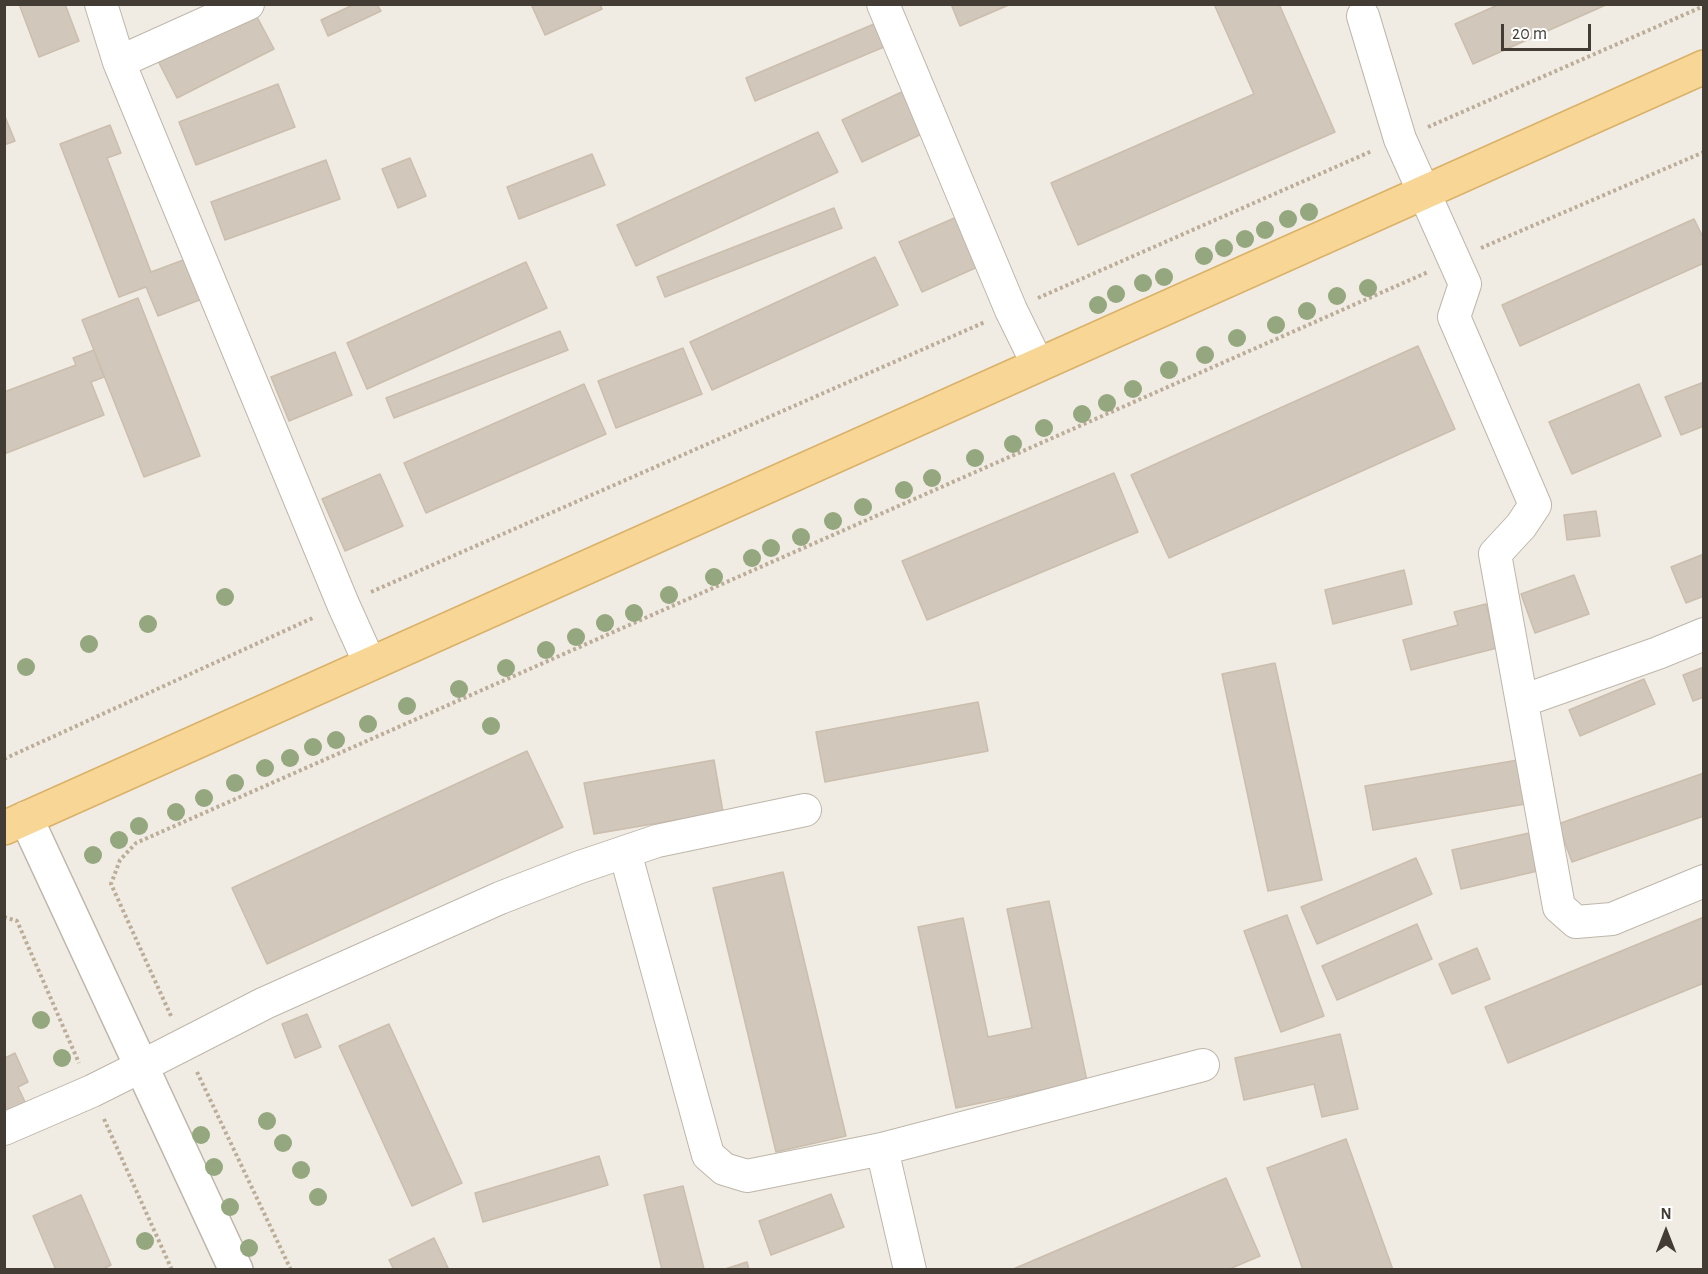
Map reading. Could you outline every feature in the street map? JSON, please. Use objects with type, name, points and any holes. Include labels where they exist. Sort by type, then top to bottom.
[{"type":"main road","points":[[15,823],[1704,67]]},
{"type":"street","points":[[101,4],[119,62],[370,664]]},
{"type":"street","points":[[119,62],[248,4]]},
{"type":"street","points":[[883,4],[1011,310],[1038,365]]},
{"type":"street","points":[[1363,16],[1400,139],[1465,284],[1454,317],[1535,505],[1521,526],[1495,554],[1559,908],[1575,922],[1611,920],[1704,881]]},
{"type":"street","points":[[1522,701],[1658,653],[1704,634]]},
{"type":"street","points":[[4,1129],[142,1066],[264,1003],[500,898],[657,841],[805,810]]},
{"type":"street","points":[[15,823],[142,1066],[236,1269]]},
{"type":"street","points":[[625,852],[708,1155],[724,1169],[747,1176],[882,1149],[1203,1065]]},
{"type":"street","points":[[882,1149],[910,1269]]},
{"type":"path","points":[[4,759],[344,604],[1704,6]]},
{"type":"path","points":[[291,1269],[111,884],[120,860],[136,843],[1704,152]]},
{"type":"building","points":[[19,4],[65,4],[79,41],[39,57]]},
{"type":"building","points":[[355,4],[377,4],[381,11],[328,36],[321,20]]},
{"type":"building","points":[[531,4],[600,4],[602,9],[545,35]]},
{"type":"building","points":[[951,4],[1011,4],[960,26]]},
{"type":"building","points":[[1214,4],[1279,4],[1335,132],[1078,245],[1051,183],[1254,94]]},
{"type":"building","points":[[1500,4],[1608,4],[1473,64],[1455,24]]},
{"type":"building","points":[[254,11],[274,49],[177,98],[158,61]]},
{"type":"building","points":[[874,24],[884,47],[755,101],[746,78]]},
{"type":"building","points":[[278,84],[295,127],[196,165],[179,122]]},
{"type":"building","points":[[906,90],[926,132],[862,162],[842,120]]},
{"type":"building","points":[[4,114],[15,141],[4,145]]},
{"type":"building","points":[[110,125],[121,153],[107,158],[151,272],[186,259],[202,299],[158,316],[146,287],[119,297],[60,144]]},
{"type":"building","points":[[818,132],[838,172],[636,266],[617,225]]},
{"type":"building","points":[[592,154],[605,185],[519,219],[507,187]]},
{"type":"building","points":[[410,158],[426,196],[398,208],[382,169]]},
{"type":"building","points":[[326,160],[340,199],[225,240],[211,202]]},
{"type":"building","points":[[834,208],[842,228],[665,297],[657,277]]},
{"type":"building","points":[[959,216],[982,265],[922,292],[899,242]]},
{"type":"building","points":[[1694,219],[1704,239],[1704,263],[1520,346],[1502,305]]},
{"type":"building","points":[[875,257],[898,305],[712,390],[690,342]]},
{"type":"building","points":[[526,262],[547,308],[367,389],[347,343]]},
{"type":"building","points":[[138,298],[200,456],[144,477],[82,320]]},
{"type":"building","points":[[560,331],[568,350],[394,418],[386,398]]},
{"type":"building","points":[[1418,346],[1455,429],[1169,558],[1131,475]]},
{"type":"building","points":[[683,348],[702,394],[616,428],[598,381]]},
{"type":"building","points":[[94,350],[104,377],[91,382],[104,415],[4,454],[4,392],[76,365],[73,358]]},
{"type":"building","points":[[335,352],[352,395],[289,421],[271,377]]},
{"type":"building","points":[[1704,382],[1704,426],[1681,435],[1665,397]]},
{"type":"building","points":[[584,384],[606,434],[426,513],[404,463]]},
{"type":"building","points":[[1639,384],[1661,436],[1572,474],[1549,422]]},
{"type":"building","points":[[1114,473],[1138,532],[927,620],[902,561]]},
{"type":"building","points":[[380,474],[403,526],[345,551],[322,499]]},
{"type":"building","points":[[1596,511],[1600,536],[1567,540],[1564,515]]},
{"type":"building","points":[[1704,554],[1704,596],[1686,603],[1671,567]]},
{"type":"building","points":[[1404,570],[1412,604],[1333,624],[1325,590]]},
{"type":"building","points":[[1574,575],[1589,614],[1535,633],[1521,594]]},
{"type":"building","points":[[1486,604],[1497,648],[1411,670],[1403,640],[1458,625],[1454,612]]},
{"type":"building","points":[[1275,663],[1322,880],[1268,891],[1222,674]]},
{"type":"building","points":[[1704,667],[1704,697],[1693,701],[1683,675]]},
{"type":"building","points":[[1644,679],[1655,704],[1580,736],[1569,710]]},
{"type":"building","points":[[978,702],[988,751],[825,782],[816,732]]},
{"type":"building","points":[[527,751],[563,827],[267,964],[232,888]]},
{"type":"building","points":[[1524,759],[1531,803],[1373,830],[1365,786]]},
{"type":"building","points":[[714,760],[723,812],[594,834],[584,783]]},
{"type":"building","points":[[1704,773],[1704,816],[1572,862],[1558,824]]},
{"type":"building","points":[[1538,831],[1546,869],[1461,889],[1452,850]]},
{"type":"building","points":[[1416,858],[1432,894],[1317,944],[1301,907]]},
{"type":"building","points":[[783,872],[846,1136],[776,1152],[713,888]]},
{"type":"building","points":[[1049,901],[1087,1081],[956,1108],[918,927],[963,918],[988,1037],[1032,1028],[1007,909]]},
{"type":"building","points":[[1287,915],[1324,1016],[1281,1032],[1244,931]]},
{"type":"building","points":[[1704,917],[1704,983],[1508,1063],[1485,1007]]},
{"type":"building","points":[[1417,924],[1432,959],[1337,1000],[1322,966]]},
{"type":"building","points":[[1477,948],[1490,979],[1452,994],[1439,964]]},
{"type":"building","points":[[307,1014],[321,1047],[295,1058],[282,1024]]},
{"type":"building","points":[[389,1024],[462,1183],[412,1206],[339,1046]]},
{"type":"building","points":[[1340,1034],[1358,1109],[1322,1117],[1314,1084],[1244,1100],[1235,1058]]},
{"type":"building","points":[[15,1053],[28,1082],[18,1087],[26,1104],[4,1114],[4,1057]]},
{"type":"building","points":[[1346,1139],[1393,1270],[1303,1270],[1267,1168]]},
{"type":"building","points":[[599,1156],[608,1185],[483,1222],[475,1193]]},
{"type":"building","points":[[1226,1178],[1260,1256],[1227,1270],[1011,1270]]},
{"type":"building","points":[[683,1186],[704,1269],[662,1270],[644,1195]]},
{"type":"building","points":[[831,1194],[844,1227],[771,1255],[759,1221]]},
{"type":"building","points":[[81,1195],[111,1265],[101,1270],[56,1270],[33,1216]]},
{"type":"building","points":[[434,1238],[449,1270],[394,1270],[389,1260]]},
{"type":"building","points":[[747,1262],[749,1270],[722,1270]]}]
